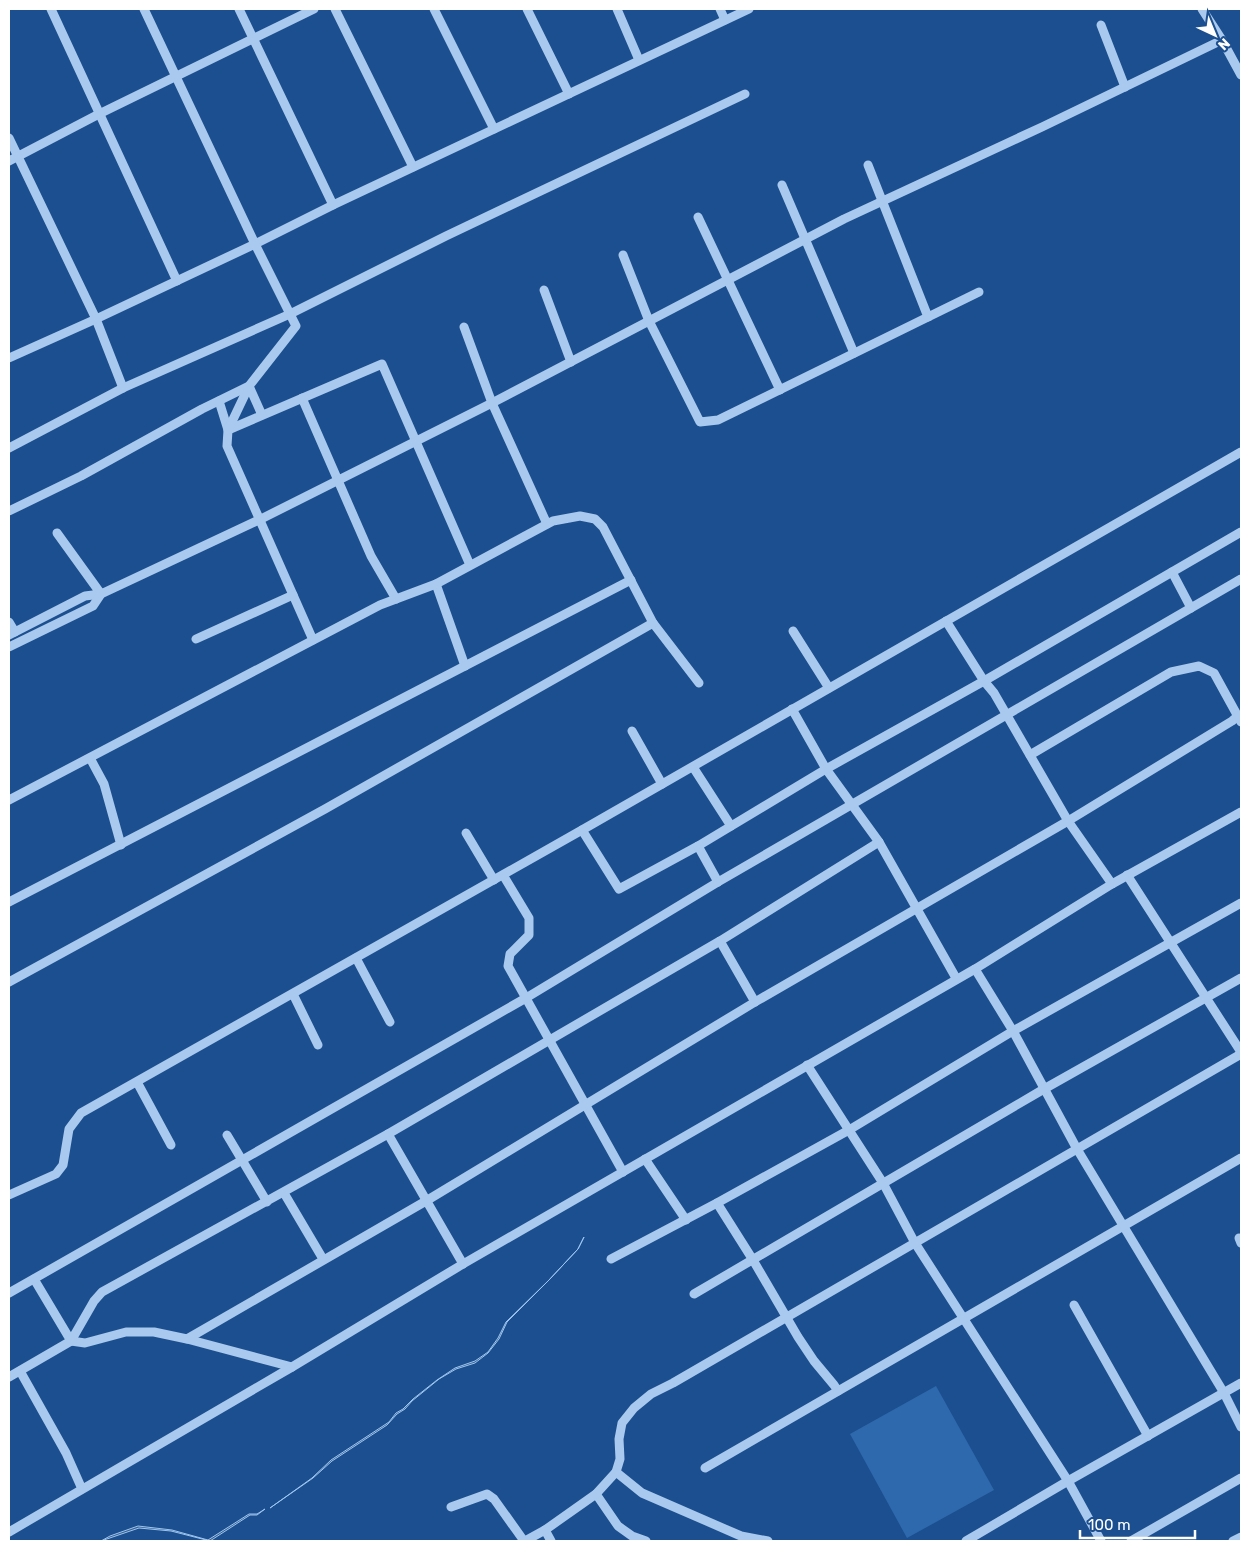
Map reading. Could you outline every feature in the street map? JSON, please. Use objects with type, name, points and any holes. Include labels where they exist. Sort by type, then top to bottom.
[{"type":"street","points":[[51,9],[177,281]]},
{"type":"street","points":[[144,9],[255,244],[296,326],[249,386],[228,430]]},
{"type":"street","points":[[239,9],[333,205]]},
{"type":"street","points":[[13,158],[314,9]]},
{"type":"street","points":[[335,9],[414,166]]},
{"type":"street","points":[[434,9],[494,129]]},
{"type":"street","points":[[527,9],[569,94]]},
{"type":"street","points":[[617,9],[639,60]]},
{"type":"street","points":[[720,9],[725,20]]},
{"type":"street","points":[[9,356],[96,319],[414,166],[749,9]]},
{"type":"street","points":[[1202,9],[1241,75]]},
{"type":"street","points":[[1101,25],[1125,87]]},
{"type":"street","points":[[9,622],[12,633],[85,596],[101,594],[261,519],[570,362],[806,239],[1042,128],[1222,40]]},
{"type":"street","points":[[9,448],[123,388],[290,314],[446,236],[745,94]]},
{"type":"street","points":[[9,138],[13,158],[96,319],[123,388]]},
{"type":"street","points":[[868,165],[928,317]]},
{"type":"street","points":[[782,185],[854,353]]},
{"type":"street","points":[[698,217],[780,390]]},
{"type":"street","points":[[622,255],[649,321],[700,422],[718,420],[979,292]]},
{"type":"street","points":[[544,290],[570,362]]},
{"type":"street","points":[[464,327],[492,402],[547,524]]},
{"type":"street","points":[[228,430],[382,364],[470,565]]},
{"type":"street","points":[[9,511],[80,476],[249,386]]},
{"type":"street","points":[[249,386],[262,415]]},
{"type":"street","points":[[302,398],[371,556],[396,599]]},
{"type":"street","points":[[219,401],[228,430],[227,446],[313,640]]},
{"type":"street","points":[[9,1194],[56,1174],[63,1165],[69,1128],[81,1113],[693,767],[1241,452]]},
{"type":"street","points":[[9,800],[380,605],[436,584],[553,520],[580,516],[595,519],[603,527],[654,623],[699,683]]},
{"type":"street","points":[[582,830],[619,889],[698,846],[826,769],[984,681],[1241,532]]},
{"type":"street","points":[[57,533],[101,594]]},
{"type":"street","points":[[1172,572],[1192,608]]},
{"type":"street","points":[[9,1293],[526,998],[851,804],[1241,579]]},
{"type":"street","points":[[9,902],[631,580]]},
{"type":"street","points":[[436,584],[465,666]]},
{"type":"street","points":[[9,647],[93,606],[101,594]]},
{"type":"street","points":[[196,639],[293,595]]},
{"type":"street","points":[[946,621],[984,681],[994,693],[1068,821],[1112,884]]},
{"type":"street","points":[[9,982],[325,809],[654,623]]},
{"type":"street","points":[[793,630],[829,688]]},
{"type":"street","points":[[187,1339],[426,1200],[755,1002],[1068,821],[1232,721],[1240,719],[1214,673],[1199,666],[1171,672],[1030,754]]},
{"type":"street","points":[[792,709],[826,769],[879,842],[956,978]]},
{"type":"street","points":[[632,731],[662,784]]},
{"type":"street","points":[[90,758],[104,784],[122,845]]},
{"type":"street","points":[[693,767],[731,826]]},
{"type":"street","points":[[9,1532],[292,1367],[463,1264],[956,978],[975,969],[1126,875],[1241,812]]},
{"type":"street","points":[[466,833],[494,880]]},
{"type":"street","points":[[9,1377],[71,1341],[94,1301],[102,1292],[388,1134],[720,941],[879,842]]},
{"type":"street","points":[[698,846],[718,882]]},
{"type":"street","points":[[503,875],[529,918],[529,936],[510,954],[508,966],[623,1172]]},
{"type":"street","points":[[451,1507],[487,1494],[494,1499],[525,1541],[545,1530],[596,1494],[616,1472],[620,1459],[619,1439],[622,1423],[634,1408],[651,1394],[1241,1053],[1126,875]]},
{"type":"street","points":[[611,1259],[849,1130],[1012,1031],[1241,903]]},
{"type":"street","points":[[720,941],[755,1002]]},
{"type":"street","points":[[356,958],[390,1022]]},
{"type":"street","points":[[975,969],[1012,1031],[1077,1149],[1224,1394],[1241,1427]]},
{"type":"street","points":[[694,1294],[1044,1089],[1241,978]]},
{"type":"street","points":[[293,994],[318,1045]]},
{"type":"street","points":[[807,1065],[883,1183],[915,1242],[1068,1481],[1101,1541]]},
{"type":"street","points":[[137,1082],[171,1145]]},
{"type":"street","points":[[388,1134],[463,1264]]},
{"type":"street","points":[[228,1135],[266,1202]]},
{"type":"street","points":[[705,1468],[1241,1158]]},
{"type":"street","points":[[645,1159],[686,1220]]},
{"type":"street","points":[[284,1193],[323,1259]]},
{"type":"street","points":[[717,1203],[814,1361],[838,1391]]},
{"type":"street","points":[[34,1279],[71,1341]]},
{"type":"street","points":[[1074,1304],[1148,1436]]},
{"type":"street","points":[[71,1341],[85,1343],[126,1332],[154,1332],[292,1367]]},
{"type":"street","points":[[20,1371],[66,1453],[82,1489]]},
{"type":"street","points":[[966,1541],[1241,1383]]},
{"type":"street","points":[[616,1472],[642,1493],[741,1536],[768,1541]]},
{"type":"street","points":[[1131,1541],[1241,1478]]},
{"type":"street","points":[[596,1494],[618,1526],[632,1536],[646,1541]]},
{"type":"street","points":[[545,1530],[551,1541]]},
{"type":"street","points":[[1234,1541],[1241,1537]]},
{"type":"shaded area","points":[[549,1280],[507,1322],[499,1339],[488,1353],[475,1363],[456,1369],[439,1379],[397,1414],[387,1425],[332,1461],[313,1478],[270,1508],[312,1478],[331,1460],[389,1422],[396,1413],[437,1380],[455,1368],[475,1361],[488,1352],[506,1322]]},
{"type":"shaded area","points":[[936,1386],[994,1490],[907,1538],[850,1434]]},
{"type":"shaded area","points":[[265,1509],[257,1515],[250,1515],[210,1541],[171,1531],[139,1528],[101,1541],[138,1526],[172,1530],[208,1540],[249,1514],[257,1514]]}]
